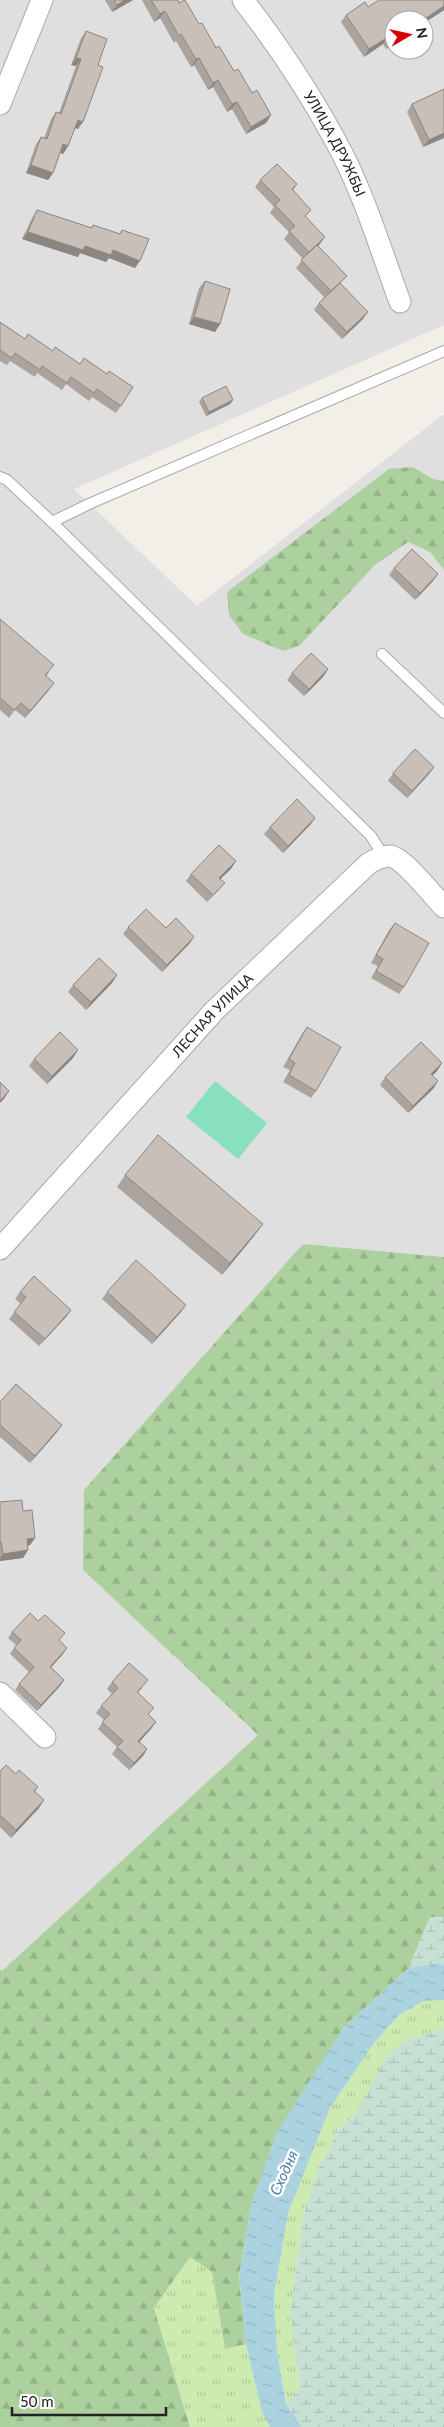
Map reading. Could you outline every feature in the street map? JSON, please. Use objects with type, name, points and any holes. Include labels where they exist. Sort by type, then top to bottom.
[{"type":"street","points":[[0,104],[42,0]]},
{"type":"street","name":"УЛИЦА ДРУЖБЫ","points":[[243,0],[278,45],[336,141],[359,194],[400,302]]},
{"type":"street","points":[[384,857],[391,856],[402,863],[444,907]]},
{"type":"street","name":"ЛЕСНАЯ УЛИЦА","points":[[0,1249],[216,1010],[368,864],[384,857]]},
{"type":"street","points":[[0,1693],[45,1737]]},
{"type":"lane","points":[[52,522],[89,504],[444,352]]},
{"type":"lane","points":[[0,477],[7,480],[52,522],[371,836],[384,857]]},
{"type":"lane","points":[[382,654],[444,712]]},
{"type":"shaded area","points":[[0,0],[444,0],[444,325],[74,489],[197,606],[444,414],[444,1257],[303,1244],[83,1570],[258,1735],[2,1971],[0,1969]]},
{"type":"green space","points":[[413,467],[433,479],[444,481],[444,570],[430,552],[408,542],[375,565],[299,646],[283,651],[243,634],[229,615],[227,592],[389,469]]},
{"type":"green space","points":[[215,1081],[267,1123],[238,1159],[186,1117]]},
{"type":"green space","points":[[303,1244],[444,1257],[444,1917],[430,1917],[409,1968],[343,2028],[252,2202],[239,2276],[246,2344],[225,2349],[212,2272],[190,2257],[154,2308],[190,2427],[0,2427],[0,1969],[2,1971],[258,1735],[83,1570],[84,1490]]},
{"type":"green space","points":[[430,1917],[444,1917],[444,1965],[438,1963],[409,1968]]},
{"type":"green space","points":[[444,2000],[444,2029],[411,2038],[368,2093],[356,2113],[339,2129],[317,2171],[303,2218],[290,2313],[300,2386],[286,2404],[277,2350],[274,2296],[288,2212],[330,2108],[374,2043],[399,2015],[424,2001]]},
{"type":"green space","points":[[444,2029],[444,2427],[302,2427],[286,2404],[300,2386],[290,2313],[303,2218],[317,2171],[339,2129],[356,2113],[391,2052],[411,2038]]},
{"type":"green space","points":[[190,2257],[212,2272],[225,2349],[246,2344],[262,2412],[270,2427],[190,2427],[154,2308]]},
{"type":"water","name":"Сходня","points":[[438,1963],[444,1965],[444,2000],[424,2001],[399,2015],[374,2043],[330,2108],[288,2213],[274,2296],[277,2350],[286,2404],[302,2427],[270,2427],[262,2412],[246,2344],[239,2276],[252,2202],[276,2134],[343,2028],[409,1968]]},
{"type":"building","points":[[114,0],[125,0],[117,5]]},
{"type":"building","points":[[151,0],[178,0],[179,3],[185,0],[199,24],[202,23],[216,48],[219,46],[234,71],[238,69],[252,93],[257,90],[271,115],[251,127],[237,102],[232,104],[218,80],[213,83],[199,58],[196,59],[181,34],[179,36],[165,11],[160,14]]},
{"type":"building","points":[[379,0],[444,0],[444,6],[434,13],[434,10],[384,10],[384,40],[369,49],[346,15],[365,2],[368,7]]},
{"type":"building","points":[[86,31],[107,39],[98,65],[103,67],[83,122],[78,120],[68,146],[63,144],[53,173],[31,165],[41,137],[47,139],[56,112],[61,114],[81,59],[76,58]]},
{"type":"building","points":[[444,89],[444,133],[429,140],[412,104]]},
{"type":"building","points":[[277,164],[297,184],[292,189],[311,210],[305,216],[325,237],[309,252],[289,231],[295,226],[275,205],[280,200],[260,180]]},
{"type":"building","points":[[37,210],[92,228],[93,225],[120,234],[122,230],[149,239],[140,261],[113,250],[111,255],[85,246],[83,250],[28,232]]},
{"type":"building","points":[[317,245],[347,276],[331,291],[301,260]]},
{"type":"building","points":[[205,281],[230,289],[220,324],[194,317]]},
{"type":"building","points":[[340,283],[368,312],[347,332],[319,303]]},
{"type":"building","points":[[0,322],[25,339],[28,334],[53,351],[55,347],[80,364],[84,358],[107,374],[109,371],[133,387],[121,406],[97,389],[94,393],[71,377],[67,383],[42,366],[40,370],[15,353],[12,358],[0,350]]},
{"type":"building","points":[[226,386],[233,400],[209,412],[202,398]]},
{"type":"building","points":[[412,549],[438,574],[420,593],[394,568]]},
{"type":"building","points":[[0,619],[54,665],[45,675],[54,683],[30,711],[21,703],[14,710],[0,698]]},
{"type":"building","points":[[311,653],[328,669],[309,689],[292,673]]},
{"type":"building","points":[[415,749],[434,767],[412,791],[393,773]]},
{"type":"building","points":[[297,799],[315,818],[288,846],[270,827]]},
{"type":"building","points":[[219,845],[236,861],[219,878],[225,883],[213,895],[191,874]]},
{"type":"building","points":[[146,909],[166,928],[176,918],[194,937],[167,965],[128,927]]},
{"type":"building","points":[[395,923],[429,943],[404,987],[376,971],[383,959],[376,955]]},
{"type":"building","points":[[99,958],[117,975],[91,1002],[73,985]]},
{"type":"building","points":[[307,1027],[341,1047],[316,1091],[289,1075],[295,1063],[289,1059]]},
{"type":"building","points":[[60,1032],[78,1050],[52,1076],[34,1059]]},
{"type":"building","points":[[421,1042],[442,1063],[431,1074],[438,1081],[413,1106],[385,1077]]},
{"type":"building","points":[[0,1082],[9,1091],[0,1101]]},
{"type":"building","points":[[158,1135],[263,1224],[230,1263],[125,1175]]},
{"type":"building","points":[[136,1260],[186,1305],[157,1337],[107,1292]]},
{"type":"building","points":[[34,1276],[71,1310],[45,1339],[14,1312],[26,1297],[20,1292]]},
{"type":"building","points":[[16,1384],[62,1425],[35,1456],[0,1425],[0,1402]]},
{"type":"building","points":[[22,1500],[23,1511],[32,1510],[35,1538],[27,1539],[28,1550],[3,1554],[0,1542],[0,1502]]},
{"type":"building","points":[[30,1613],[38,1621],[45,1615],[65,1633],[59,1640],[67,1648],[50,1667],[64,1680],[41,1705],[19,1684],[34,1667],[14,1648],[21,1640],[12,1632]]},
{"type":"building","points":[[129,1663],[148,1680],[137,1692],[154,1708],[148,1714],[156,1722],[138,1741],[147,1749],[134,1763],[117,1747],[123,1741],[102,1722],[110,1714],[101,1706],[118,1688],[112,1682]]},
{"type":"building","points":[[6,1765],[16,1774],[19,1770],[38,1787],[34,1791],[44,1800],[16,1830],[0,1815],[0,1771]]}]
